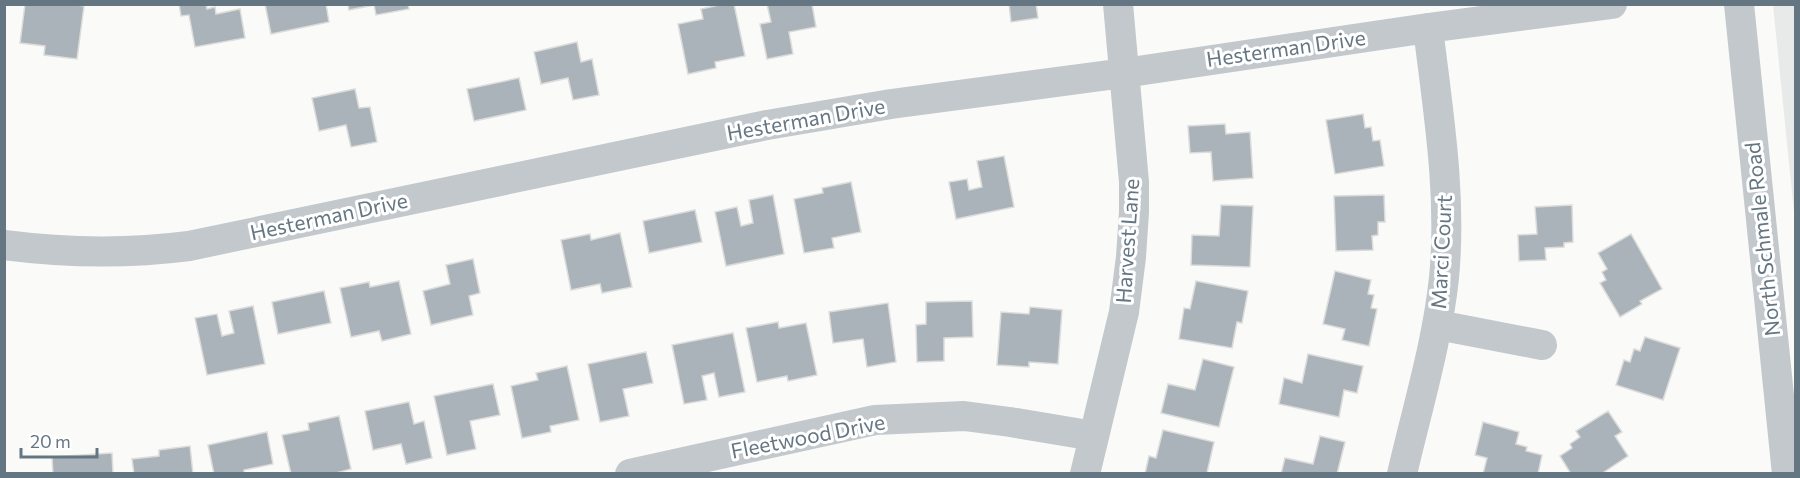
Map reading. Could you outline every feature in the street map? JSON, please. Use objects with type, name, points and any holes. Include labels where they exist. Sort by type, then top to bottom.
[{"type":"street","name":"Harvest Lane","points":[[1084,474],[1124,312],[1131,258],[1134,182],[1118,4]]},
{"type":"street","name":"Hesterman Drive","points":[[5,248],[104,253],[189,246],[767,125],[891,104],[1612,4]]},
{"type":"street","name":"North Schmale Road","points":[[1739,4],[1787,474]]},
{"type":"street","name":"Marci Court","points":[[1402,474],[1438,325],[1444,276],[1446,176],[1428,28]]},
{"type":"street","points":[[1438,325],[1542,345]]},
{"type":"street","name":"Fleetwood Drive","points":[[630,474],[875,420],[964,416],[1094,436]]},
{"type":"shaded area","points":[[1773,5],[1795,5],[1795,222]]},
{"type":"building","points":[[25,4],[84,6],[77,59],[44,55],[45,46],[20,43]]},
{"type":"building","points":[[179,4],[206,4],[207,9],[215,7],[216,14],[240,9],[245,38],[195,47],[189,15],[181,16]]},
{"type":"building","points":[[265,4],[326,4],[329,22],[271,34]]},
{"type":"building","points":[[348,4],[408,4],[409,9],[376,15],[374,5],[349,10]]},
{"type":"building","points":[[734,4],[745,56],[715,62],[716,68],[688,74],[678,24],[703,19],[701,9]]},
{"type":"building","points":[[767,4],[812,4],[816,27],[789,32],[793,54],[767,59],[760,24],[771,22]]},
{"type":"building","points":[[1009,4],[1036,4],[1038,18],[1011,22]]},
{"type":"building","points":[[577,42],[581,62],[592,59],[599,95],[573,100],[568,78],[541,84],[534,52]]},
{"type":"building","points":[[519,78],[526,110],[474,121],[467,89]]},
{"type":"building","points":[[355,89],[359,108],[370,107],[377,142],[351,147],[346,125],[319,131],[312,98]]},
{"type":"building","points":[[1363,114],[1365,128],[1371,127],[1373,141],[1380,140],[1384,166],[1335,174],[1326,120]]},
{"type":"building","points":[[1225,124],[1226,134],[1250,132],[1253,178],[1213,181],[1211,152],[1190,153],[1188,126]]},
{"type":"building","points":[[1004,156],[1014,207],[956,219],[949,182],[967,179],[969,190],[982,187],[977,161]]},
{"type":"building","points":[[851,182],[861,232],[832,238],[834,248],[804,253],[794,199],[823,193],[822,188]]},
{"type":"building","points":[[773,195],[784,254],[726,266],[715,212],[737,207],[741,226],[753,223],[749,200]]},
{"type":"building","points":[[1384,195],[1385,222],[1378,222],[1378,235],[1372,236],[1373,250],[1336,251],[1334,196]]},
{"type":"building","points":[[1221,205],[1253,206],[1250,267],[1191,265],[1192,235],[1219,236]]},
{"type":"building","points":[[1572,205],[1573,242],[1564,243],[1564,247],[1545,248],[1546,260],[1519,261],[1518,235],[1537,234],[1535,207]]},
{"type":"building","points":[[695,210],[702,242],[649,253],[643,221]]},
{"type":"building","points":[[620,233],[632,287],[602,293],[600,284],[571,290],[561,240],[590,234],[591,240]]},
{"type":"building","points":[[1631,234],[1662,289],[1640,301],[1642,304],[1620,317],[1600,283],[1606,280],[1602,272],[1607,269],[1598,253]]},
{"type":"building","points":[[473,259],[480,293],[469,296],[473,315],[431,325],[423,291],[450,284],[446,265]]},
{"type":"building","points":[[1335,271],[1371,280],[1368,294],[1374,295],[1371,308],[1377,309],[1369,346],[1342,340],[1345,329],[1323,324]]},
{"type":"building","points":[[399,281],[411,334],[382,341],[379,331],[351,337],[340,288],[369,282],[370,287]]},
{"type":"building","points":[[1196,281],[1248,291],[1242,323],[1237,322],[1232,348],[1179,339],[1184,308],[1190,309]]},
{"type":"building","points":[[324,291],[331,323],[278,334],[272,302]]},
{"type":"building","points":[[972,301],[973,337],[944,338],[944,361],[917,362],[916,325],[926,324],[926,302]]},
{"type":"building","points":[[888,303],[896,362],[867,367],[863,339],[833,343],[829,312]]},
{"type":"building","points":[[253,306],[265,364],[207,375],[195,318],[217,314],[222,336],[234,333],[229,311]]},
{"type":"building","points":[[1030,307],[1062,310],[1058,364],[1029,362],[1029,367],[997,365],[1001,312],[1029,314]]},
{"type":"building","points":[[778,322],[779,328],[806,323],[817,375],[788,381],[787,376],[757,382],[746,328]]},
{"type":"building","points":[[733,333],[745,392],[719,397],[714,373],[702,376],[707,400],[684,404],[672,345]]},
{"type":"building","points":[[1645,337],[1680,348],[1663,400],[1616,385],[1624,360],[1630,362],[1634,349],[1640,351]]},
{"type":"building","points":[[646,352],[653,383],[623,389],[629,416],[600,422],[588,364]]},
{"type":"building","points":[[1308,354],[1363,366],[1357,393],[1344,390],[1339,417],[1279,404],[1284,378],[1302,383]]},
{"type":"building","points":[[1203,359],[1234,367],[1219,427],[1161,413],[1168,384],[1195,390]]},
{"type":"building","points":[[567,366],[579,420],[550,426],[551,432],[522,438],[511,386],[538,380],[536,373]]},
{"type":"building","points":[[493,384],[500,415],[470,421],[476,449],[447,455],[434,396]]},
{"type":"building","points":[[409,402],[414,424],[424,421],[432,458],[406,464],[401,444],[373,450],[365,411]]},
{"type":"building","points":[[1608,411],[1622,432],[1615,436],[1628,456],[1601,474],[1571,474],[1560,456],[1572,448],[1570,444],[1580,437],[1576,431]]},
{"type":"building","points":[[339,416],[351,469],[332,474],[291,474],[282,435],[309,430],[308,423]]},
{"type":"building","points":[[1483,422],[1519,432],[1516,444],[1527,447],[1526,451],[1542,455],[1538,474],[1483,474],[1487,458],[1475,455]]},
{"type":"building","points":[[1163,430],[1214,442],[1207,473],[1145,474],[1149,456],[1156,458]]},
{"type":"building","points":[[267,432],[273,464],[244,470],[244,474],[214,474],[208,445]]},
{"type":"building","points":[[1320,436],[1345,442],[1337,474],[1281,474],[1285,458],[1313,464]]},
{"type":"building","points":[[190,446],[193,474],[134,474],[132,459],[159,456],[159,450]]},
{"type":"building","points":[[112,453],[113,474],[53,474],[52,457]]}]
